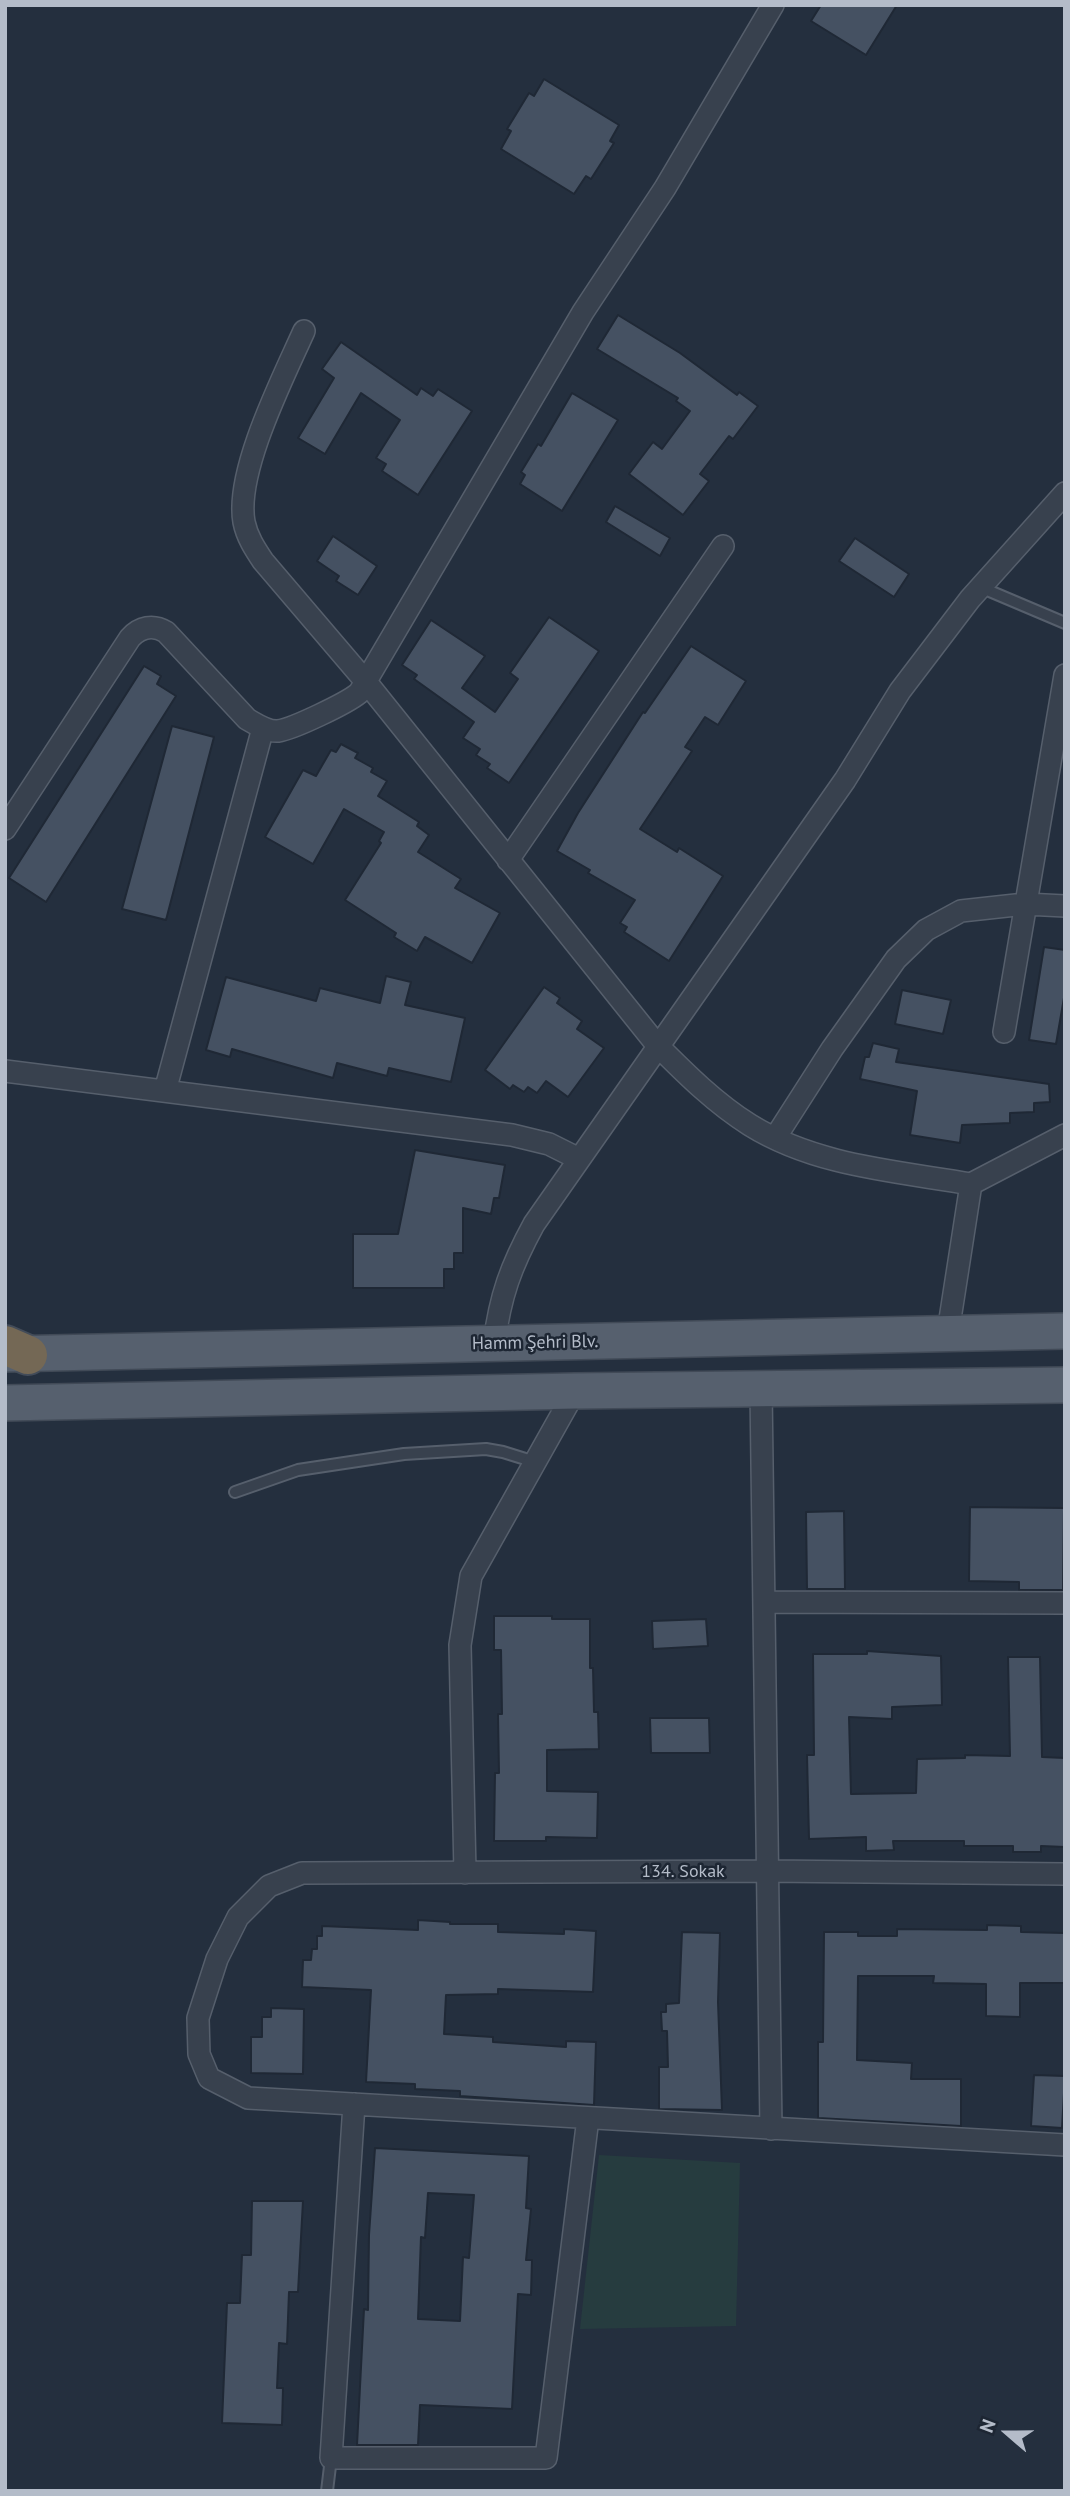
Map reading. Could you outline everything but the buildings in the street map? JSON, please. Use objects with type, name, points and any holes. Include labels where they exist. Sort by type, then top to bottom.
[{"type":"main road","name":"Hamm Şehri Blv.","points":[[13,1352],[1065,1331]]},
{"type":"main road","points":[[5,1403],[575,1391],[1065,1385]]},
{"type":"street","points":[[5,829],[130,638],[141,629],[154,627],[166,632],[247,719],[263,728],[278,731],[347,703],[367,683],[583,312],[664,188],[773,5]]},
{"type":"street","points":[[304,331],[265,417],[245,487],[244,520],[252,543],[263,561],[367,683],[657,1045],[698,1086],[750,1125],[775,1138],[833,1160],[971,1184],[1065,1135]]},
{"type":"street","points":[[495,1344],[499,1307],[521,1247],[534,1224],[845,780],[900,691],[980,587],[1065,493]]},
{"type":"street","points":[[508,860],[723,546]]},
{"type":"street","points":[[1004,1032],[1065,675]]},
{"type":"street","points":[[165,1091],[263,728]]},
{"type":"street","points":[[775,1138],[832,1049],[896,959],[926,930],[961,911],[1025,904],[1065,906]]},
{"type":"street","points":[[5,1071],[512,1135],[549,1144],[579,1158]]},
{"type":"street","points":[[948,1332],[971,1184]]},
{"type":"street","points":[[761,1389],[771,2129]]},
{"type":"street","points":[[465,1873],[460,1645],[471,1576],[575,1391]]},
{"type":"street","points":[[764,1602],[1065,1603]]},
{"type":"street","name":"134. Sokak","points":[[354,2104],[248,2098],[209,2078],[199,2054],[198,2018],[216,1959],[238,1917],[270,1885],[302,1873],[768,1871],[1065,1874]]},
{"type":"street","points":[[588,2118],[546,2458],[331,2458],[354,2104],[1065,2145]]},
{"type":"lane","points":[[980,587],[1065,623]]},
{"type":"lane","points":[[235,1492],[298,1470],[404,1454],[486,1450],[503,1452],[535,1462]]},
{"type":"lane","points":[[327,2491],[331,2458]]},
{"type":"green space","points":[[599,2155],[740,2163],[736,2326],[580,2329]]}]
